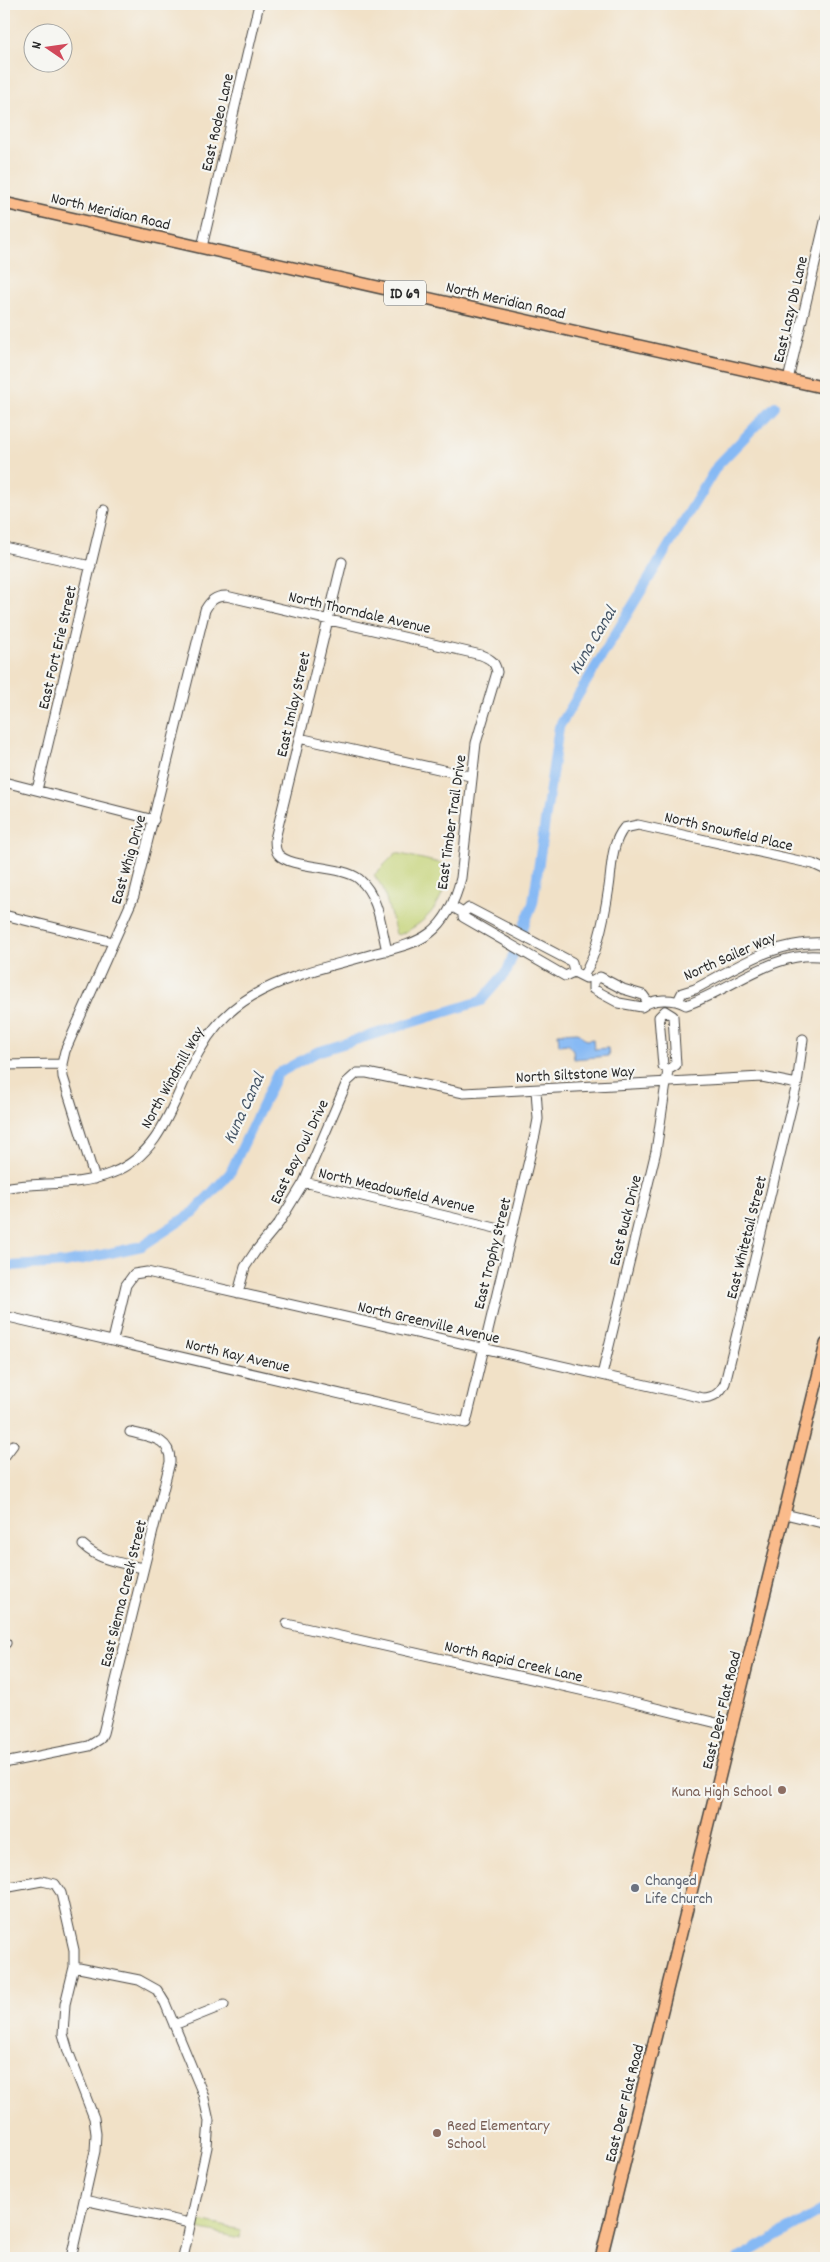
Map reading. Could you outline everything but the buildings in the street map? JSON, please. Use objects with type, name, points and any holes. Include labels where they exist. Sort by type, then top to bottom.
[{"type":"main road","name":"North Meridian Road","points":[[4,203],[826,388]]},
{"type":"main road","name":"East Deer Flat Road","points":[[602,2258],[826,1344]]},
{"type":"street","name":"East Rodeo Lane","points":[[202,247],[259,4]]},
{"type":"street","name":"East Lazy Db Lane","points":[[788,380],[826,217]]},
{"type":"street","name":"East Fort Erie Street","points":[[37,790],[104,510]]},
{"type":"street","points":[[4,547],[91,566]]},
{"type":"street","name":"East Imlay Street","points":[[342,562],[275,839],[278,853],[289,860],[346,873],[358,878],[368,889],[375,901],[387,950]]},
{"type":"street","name":"North Thorndale Avenue","points":[[214,598],[226,596],[481,655],[496,664]]},
{"type":"street","name":"East Whig Drive","points":[[95,1179],[63,1078],[62,1064],[65,1051],[134,896],[205,610],[214,598]]},
{"type":"street","name":"East Timber Trail Drive","points":[[387,950],[408,945],[430,933],[444,919],[451,906],[461,878],[470,776],[482,718],[497,672],[496,664]]},
{"type":"street","points":[[299,738],[470,776]]},
{"type":"street","points":[[4,782],[154,820]]},
{"type":"street","name":"North Snowfield Place","points":[[583,976],[596,950],[609,890],[616,841],[624,828],[638,825],[812,864],[826,870]]},
{"type":"street","name":"North Sailer Way","points":[[451,906],[463,912]]},
{"type":"street","name":"North Sailer Way","points":[[463,912],[468,908],[564,957],[572,962],[574,972]]},
{"type":"street","name":"North Sailer Way","points":[[463,912],[463,918],[565,976],[574,972],[593,981]]},
{"type":"street","points":[[4,915],[113,942]]},
{"type":"street","name":"North Sailer Way","points":[[678,1001],[682,993],[696,988],[778,947],[795,943],[826,943]]},
{"type":"street","name":"North Windmill Way","points":[[4,1188],[75,1184],[114,1173],[146,1150],[158,1136],[200,1049],[215,1028],[236,1008],[249,998],[280,981],[387,950]]},
{"type":"street","name":"North Sailer Way","points":[[593,981],[593,989],[619,1003],[642,1008],[648,1002],[678,1001],[686,1006],[701,1001],[783,960],[811,956],[826,957]]},
{"type":"street","name":"North Sailer Way","points":[[593,981],[600,977],[623,989],[643,995],[648,1002]]},
{"type":"street","name":"East Buck Drive","points":[[665,1001],[665,1011],[659,1017],[663,1066],[668,1070]]},
{"type":"street","name":"East Buck Drive","points":[[665,1011],[673,1016],[676,1065],[668,1070]]},
{"type":"street","name":"East Whitetail Street","points":[[717,1394],[725,1383],[797,1084],[803,1039]]},
{"type":"street","points":[[4,1066],[62,1064]]},
{"type":"street","name":"East Buck Drive","points":[[602,1375],[656,1150],[668,1070]]},
{"type":"street","name":"North Siltstone Way","points":[[357,1073],[367,1073],[464,1093],[762,1077],[797,1084]]},
{"type":"street","name":"East Bay Owl Drive","points":[[238,1293],[245,1267],[254,1252],[279,1223],[304,1182],[347,1082],[357,1073]]},
{"type":"street","name":"East Trophy Street","points":[[466,1423],[537,1126],[536,1090]]},
{"type":"street","name":"North Meadowfield Avenue","points":[[304,1182],[512,1232]]},
{"type":"street","name":"North Greenville Avenue","points":[[113,1340],[126,1285],[134,1274],[147,1272],[704,1398],[717,1394]]},
{"type":"street","name":"North Kay Avenue","points":[[4,1316],[466,1423]]},
{"type":"street","name":"East Sienna Creek Street","points":[[4,1763],[95,1743],[103,1733],[170,1462],[169,1448],[164,1442],[130,1432]]},
{"type":"street","points":[[4,1457],[13,1445]]},
{"type":"street","points":[[785,1514],[826,1524]]},
{"type":"street","points":[[83,1545],[93,1555],[143,1568]]},
{"type":"street","name":"North Rapid Creek Lane","points":[[287,1624],[603,1695],[733,1727]]},
{"type":"street","points":[[4,1888],[42,1881],[55,1884],[61,1893],[74,1950],[74,1967],[65,2004],[63,2034],[90,2106],[96,2134],[95,2152],[71,2258]]},
{"type":"street","points":[[74,1967],[138,1980],[157,1990],[165,2003],[203,2094],[208,2121],[207,2147],[182,2258]]},
{"type":"street","points":[[174,2025],[224,2005]]},
{"type":"street","points":[[84,2200],[190,2223]]},
{"type":"green space","points":[[396,853],[449,865],[444,889],[434,908],[420,923],[399,935],[396,934],[383,888],[374,875]]},
{"type":"green space","points":[[200,2221],[241,2230],[240,2238],[198,2229]]},
{"type":"water","points":[[578,1032],[586,1040],[593,1039],[594,1049],[608,1048],[609,1056],[574,1059],[573,1050],[568,1044],[559,1045],[558,1033]]},
{"type":"waterway","name":"Kuna Canal","points":[[523,928],[533,903],[559,727],[717,466],[775,406]]},
{"type":"waterway","name":"Kuna Canal","points":[[4,1268],[10,1266],[65,1263],[142,1246],[194,1212],[230,1173],[277,1074],[317,1052],[481,1001],[507,971],[513,955]]},
{"type":"waterway","points":[[739,2258],[826,2208]]},
{"type":"place","name":"Kuna High School","points":[[782,1790]]},
{"type":"place","name":"Changed Life Church","points":[[635,1888]]},
{"type":"place","name":"Reed Elementary School","points":[[437,2133]]}]
